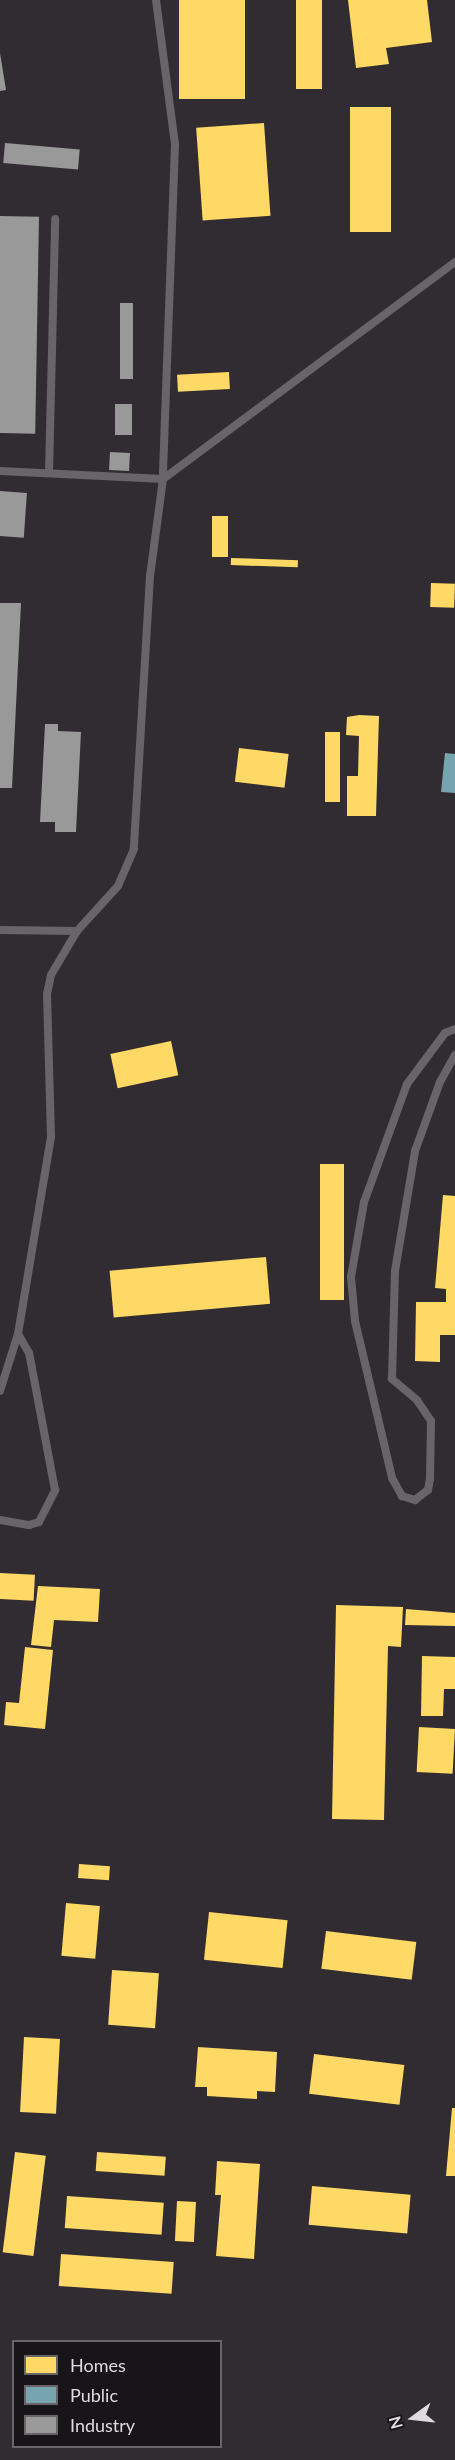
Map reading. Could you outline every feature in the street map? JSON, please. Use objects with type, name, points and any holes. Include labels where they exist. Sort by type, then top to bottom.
[{"type":"lane","points":[[0,1391],[18,1334],[51,1137],[47,994],[51,975],[77,931],[118,886],[134,849],[150,576],[164,479],[175,145],[156,0]]},
{"type":"lane","points":[[49,473],[55,219]]},
{"type":"lane","points":[[0,471],[164,479],[455,262]]},
{"type":"lane","points":[[0,930],[77,931]]},
{"type":"lane","points":[[455,1029],[445,1033],[407,1084],[364,1202],[351,1277],[357,1331],[392,1479],[402,1496],[415,1500],[428,1490],[431,1421],[417,1400],[392,1379],[395,1271],[414,1151],[440,1082],[455,1055]]},
{"type":"lane","points":[[0,1520],[28,1525],[39,1522],[55,1490],[28,1353],[18,1334]]},
{"type":"building: Homes","points":[[179,0],[245,0],[245,99],[179,99]]},
{"type":"building: Homes","points":[[296,0],[322,0],[322,89],[296,89]]},
{"type":"building: Homes","points":[[348,0],[427,0],[432,42],[386,48],[389,64],[356,68]]},
{"type":"building: Homes","points":[[350,107],[391,107],[391,232],[350,232]]},
{"type":"building: Homes","points":[[264,123],[270,216],[203,221],[196,128]]},
{"type":"building: Homes","points":[[229,372],[230,389],[178,392],[177,375]]},
{"type":"building: Homes","points":[[212,516],[228,516],[228,557],[212,557]]},
{"type":"building: Homes","points":[[231,558],[298,560],[298,567],[231,565]]},
{"type":"building: Homes","points":[[431,583],[455,584],[454,608],[430,607]]},
{"type":"building: Homes","points":[[379,716],[376,816],[347,816],[347,776],[358,776],[359,736],[346,735],[347,717]]},
{"type":"building: Homes","points":[[325,732],[340,732],[340,802],[325,802]]},
{"type":"building: Homes","points":[[239,748],[289,754],[284,788],[235,782]]},
{"type":"building: Homes","points":[[171,1041],[178,1075],[118,1088],[110,1054]]},
{"type":"building: Homes","points":[[320,1164],[344,1164],[344,1300],[320,1300]]},
{"type":"building: Homes","points":[[443,1195],[455,1196],[455,1335],[440,1335],[440,1362],[415,1361],[416,1302],[446,1302],[446,1289],[435,1288]]},
{"type":"building: Homes","points":[[266,1257],[270,1304],[114,1318],[110,1271]]},
{"type":"building: Homes","points":[[0,1573],[35,1575],[34,1601],[0,1599]]},
{"type":"building: Homes","points":[[38,1586],[100,1589],[98,1622],[54,1620],[51,1647],[31,1645]]},
{"type":"building: Homes","points":[[336,1605],[403,1607],[401,1647],[388,1646],[384,1820],[332,1819]]},
{"type":"building: Homes","points":[[406,1609],[455,1613],[455,1626],[405,1625]]},
{"type":"building: Homes","points":[[25,1647],[53,1650],[45,1729],[4,1725],[6,1702],[19,1703]]},
{"type":"building: Homes","points":[[422,1656],[455,1657],[455,1689],[444,1689],[443,1716],[421,1716]]},
{"type":"building: Homes","points":[[419,1727],[455,1729],[453,1774],[417,1772]]},
{"type":"building: Homes","points":[[79,1864],[110,1866],[109,1880],[78,1878]]},
{"type":"building: Homes","points":[[66,1903],[100,1906],[95,1959],[61,1956]]},
{"type":"building: Homes","points":[[209,1912],[288,1920],[283,1968],[204,1960]]},
{"type":"building: Homes","points":[[326,1931],[416,1942],[412,1980],[321,1969]]},
{"type":"building: Homes","points":[[112,1970],[159,1973],[155,2028],[108,2025]]},
{"type":"building: Homes","points":[[24,2037],[60,2039],[56,2114],[20,2112]]},
{"type":"building: Homes","points":[[198,2047],[277,2052],[275,2092],[257,2091],[257,2099],[207,2096],[207,2087],[195,2087]]},
{"type":"building: Homes","points":[[314,2054],[404,2065],[399,2105],[309,2094]]},
{"type":"building: Homes","points":[[452,2108],[455,2108],[455,2176],[446,2176]]},
{"type":"building: Homes","points":[[15,2152],[46,2156],[33,2256],[3,2252]]},
{"type":"building: Homes","points":[[97,2152],[166,2157],[165,2176],[96,2171]]},
{"type":"building: Homes","points":[[217,2161],[260,2164],[254,2259],[216,2256],[221,2195],[215,2195]]},
{"type":"building: Homes","points":[[312,2186],[411,2195],[407,2233],[309,2225]]},
{"type":"building: Homes","points":[[67,2196],[164,2203],[162,2235],[65,2228]]},
{"type":"building: Homes","points":[[177,2201],[196,2202],[194,2242],[175,2241]]},
{"type":"building: Homes","points":[[61,2254],[174,2262],[171,2294],[59,2286]]},
{"type":"building: Public","points":[[445,753],[455,754],[455,793],[441,792]]},
{"type":"building: Industry","points":[[0,53],[6,90],[0,91]]},
{"type":"building: Industry","points":[[5,143],[80,150],[78,169],[3,163]]},
{"type":"building: Industry","points":[[0,216],[39,217],[35,434],[0,433]]},
{"type":"building: Industry","points":[[120,303],[133,303],[133,379],[120,379]]},
{"type":"building: Industry","points":[[115,404],[132,404],[132,435],[115,435]]},
{"type":"building: Industry","points":[[110,452],[130,453],[129,471],[109,470]]},
{"type":"building: Industry","points":[[0,491],[27,493],[24,538],[0,536]]},
{"type":"building: Industry","points":[[0,603],[21,603],[12,788],[0,788]]},
{"type":"building: Industry","points":[[45,724],[58,724],[58,731],[81,732],[76,832],[55,832],[55,822],[40,822]]}]
